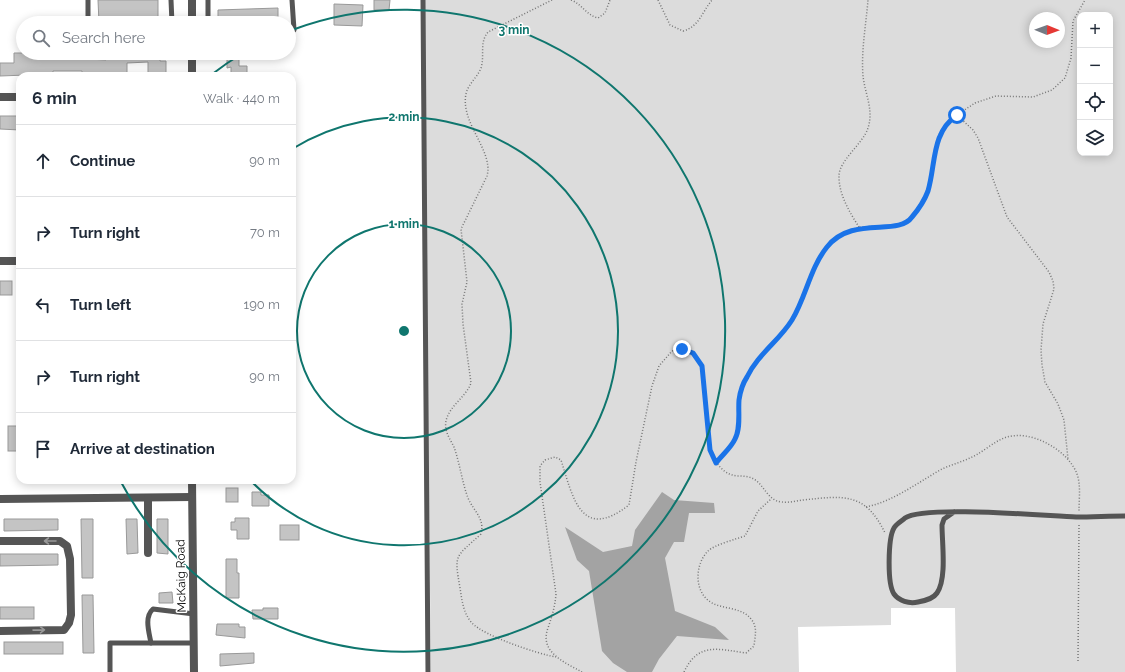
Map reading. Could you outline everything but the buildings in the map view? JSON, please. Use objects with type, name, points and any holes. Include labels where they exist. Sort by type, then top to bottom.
[{"type":"street","points":[[192,0],[192,16]]},
{"type":"street","points":[[192,60],[192,72]]},
{"type":"street","points":[[0,97],[16,97]]},
{"type":"street","points":[[0,261],[16,261]]},
{"type":"street","name":"McKaig Road","points":[[192,484],[194,672]]},
{"type":"street","points":[[0,499],[192,497]]},
{"type":"street","points":[[148,498],[148,553]]},
{"type":"street","points":[[0,541],[60,542],[67,546],[70,559],[71,615],[64,630],[0,631]]},
{"type":"lane","points":[[88,0],[88,16]]},
{"type":"lane","points":[[171,0],[172,16]]},
{"type":"lane","points":[[208,0],[208,16]]},
{"type":"lane","points":[[292,0],[293,16]]},
{"type":"lane","points":[[423,0],[428,672]]},
{"type":"lane","points":[[954,512],[944,518],[942,525],[942,577],[940,588],[935,596],[924,601],[905,602],[893,593],[889,542],[894,528],[907,517],[923,512],[954,512],[1078,517],[1125,516]]},
{"type":"lane","points":[[151,643],[148,630],[148,616],[153,609],[194,614]]},
{"type":"lane","points":[[110,672],[110,643],[194,643]]},
{"type":"path","points":[[552,0],[488,32],[483,42],[481,67],[468,86],[466,95],[469,119],[489,167],[487,176],[461,229],[467,282],[462,304],[463,324],[472,383],[468,391],[448,415],[446,427],[461,469],[468,498],[479,514],[482,524],[480,534],[462,550],[456,561],[465,613],[476,626],[490,634],[545,656],[557,658]]},
{"type":"path","points":[[571,0],[578,4],[586,13],[598,18],[605,13],[610,0]]},
{"type":"path","points":[[658,0],[670,25],[683,31],[692,29],[712,0]]},
{"type":"path","points":[[859,227],[847,207],[838,176],[842,166],[863,139],[869,124],[870,107],[863,71],[868,0]]},
{"type":"path","points":[[716,463],[735,439],[738,425],[739,399],[746,377],[762,354],[791,322],[798,311],[815,267],[827,246],[843,234],[859,227],[901,225],[912,219],[927,192],[935,149],[940,132],[951,119],[975,103],[996,96],[1033,97],[1052,90],[1064,78],[1071,58],[1073,21],[1085,0]]},
{"type":"path","points":[[957,115],[973,130],[978,138],[1007,217],[1053,280],[1054,289],[1043,324],[1042,365],[1044,382],[1058,404],[1064,420],[1068,459]]},
{"type":"path","points":[[582,672],[557,658],[548,649],[546,639],[547,630],[555,609],[556,594],[540,482],[540,466],[545,460],[555,457],[561,460],[574,502],[580,510],[592,518],[604,519],[616,515],[629,505],[652,386],[659,366],[672,352],[682,349],[693,353],[702,366],[710,450],[716,463],[725,472],[736,476],[749,477],[759,482],[771,498],[781,502],[839,496],[852,498],[866,507],[880,523],[889,542]]},
{"type":"path","points":[[684,672],[690,660],[703,651],[716,648],[746,653],[754,646],[756,629],[751,619],[745,613],[709,602],[701,591],[697,578],[701,563],[708,550],[745,536],[758,511],[771,498]]},
{"type":"shaded area","points":[[423,0],[1125,0],[1125,672],[956,672],[955,608],[891,608],[891,625],[798,627],[799,672],[431,672]]},
{"type":"shaded area","points":[[662,492],[674,500],[714,503],[715,513],[689,513],[684,542],[674,542],[665,558],[675,611],[715,627],[729,640],[677,636],[659,659],[652,672],[627,672],[613,663],[602,651],[589,571],[577,560],[565,527],[603,552],[632,546],[635,530]]},
{"type":"route","points":[[682,349],[693,353],[702,366],[710,450],[716,463],[735,439],[738,425],[739,399],[746,377],[762,354],[791,322],[798,311],[815,267],[827,246],[843,234],[859,227],[901,225],[912,219],[927,192],[935,149],[940,132],[951,119],[957,115]]}]
